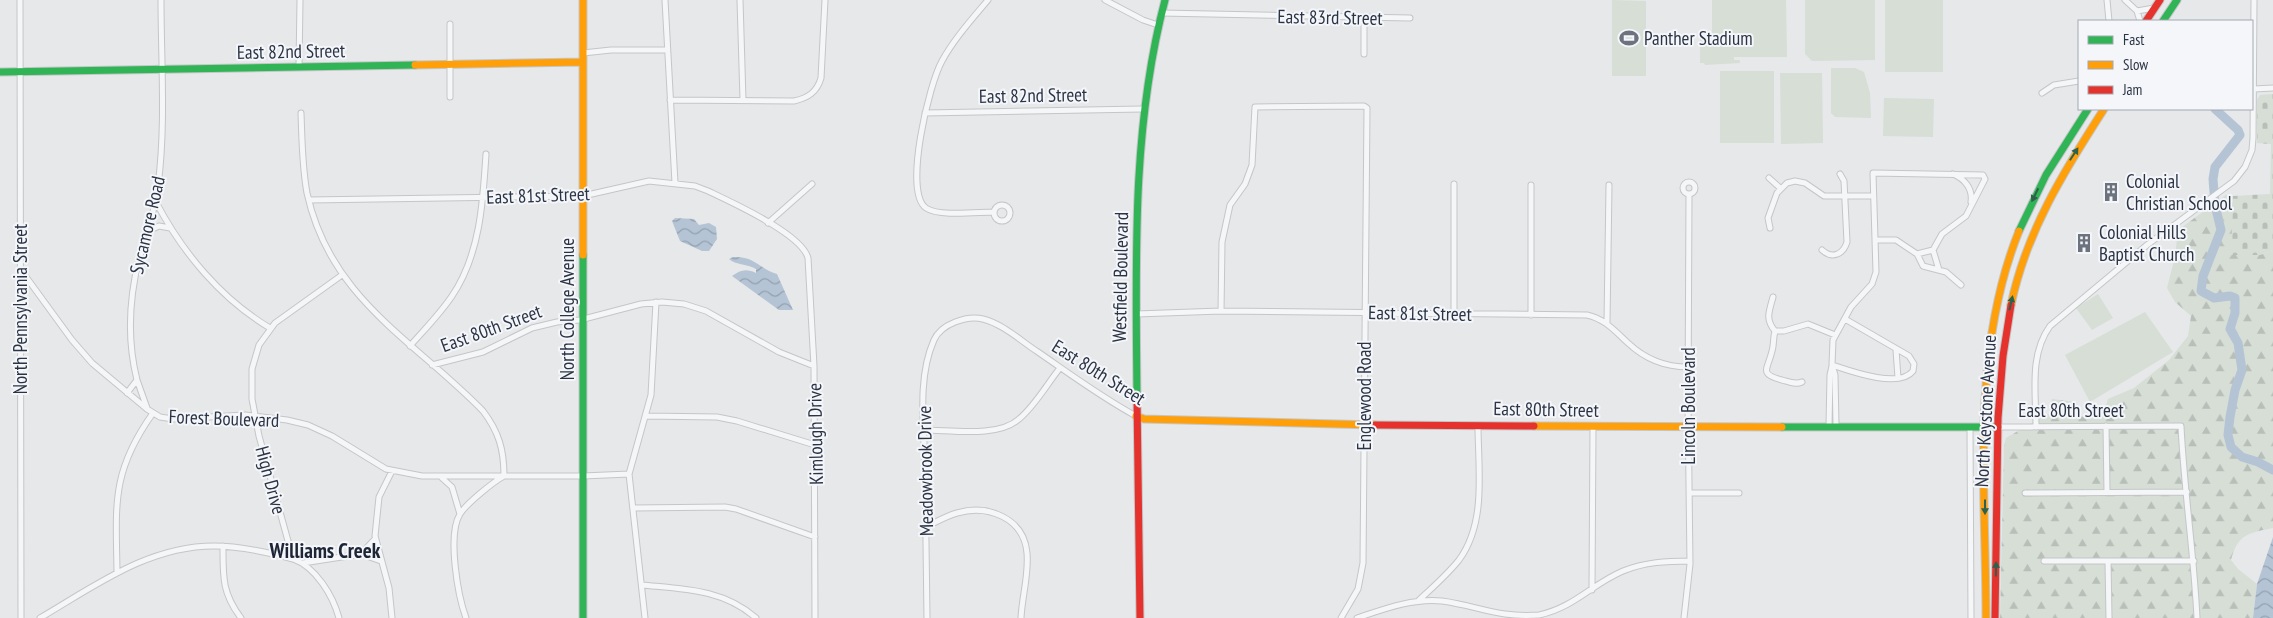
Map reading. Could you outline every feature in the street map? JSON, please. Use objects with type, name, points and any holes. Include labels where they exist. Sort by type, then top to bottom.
[{"type":"street","name":"North Pennsylvania Street","points":[[20,0],[21,618]]},
{"type":"street","name":"Sycamore Road","points":[[147,409],[138,380],[131,344],[131,302],[136,270],[156,202],[161,144],[161,0]]},
{"type":"street","points":[[299,67],[300,0]]},
{"type":"street","name":"North College Avenue","points":[[583,0],[583,618]]},
{"type":"street","points":[[665,0],[666,50],[675,183]]},
{"type":"street","points":[[740,0],[743,100]]},
{"type":"street","points":[[670,100],[794,101],[811,94],[818,86],[821,76],[825,0]]},
{"type":"street","points":[[988,0],[941,61],[931,88],[925,113],[919,151],[917,191],[923,206],[938,213],[994,212]]},
{"type":"street","points":[[1105,0],[1143,20],[1158,25]]},
{"type":"street","name":"Westfield Boulevard","points":[[1140,618],[1136,416],[1139,155],[1147,72],[1165,0]]},
{"type":"street","points":[[2107,0],[2109,20]]},
{"type":"street","points":[[2125,0],[2138,11],[2140,20]]},
{"type":"street","points":[[2147,20],[2160,0]]},
{"type":"street","points":[[2164,20],[2177,0]]},
{"type":"street","points":[[2036,427],[2036,360],[2041,341],[2050,326],[2147,245],[2241,174],[2251,154],[2253,138],[2254,0]]},
{"type":"street","points":[[2138,11],[2155,8]]},
{"type":"street","name":"East 83rd Street","points":[[1161,13],[1410,18]]},
{"type":"street","points":[[1364,17],[1364,54]]},
{"type":"street","points":[[450,24],[450,97]]},
{"type":"street","points":[[583,53],[611,50],[666,50]]},
{"type":"street","name":"East 82nd Street","points":[[0,72],[583,62]]},
{"type":"street","points":[[2042,92],[2054,86],[2078,81]]},
{"type":"street","points":[[2254,89],[2273,88]]},
{"type":"street","name":"Englewood Road","points":[[1221,311],[1222,242],[1230,205],[1245,184],[1252,165],[1255,107],[1328,107],[1356,104],[1367,108],[1362,573],[1354,598],[1341,618]]},
{"type":"street","name":"East 82nd Street","points":[[925,113],[1142,110]]},
{"type":"street","name":"North Keystone Avenue","points":[[1986,618],[1985,377],[1989,340],[1998,296],[2012,247],[2040,185],[2087,110]]},
{"type":"street","name":"North Keystone Avenue","points":[[1995,618],[1999,376],[2004,337],[2013,294],[2024,256],[2036,225],[2057,182],[2103,110]]},
{"type":"street","points":[[301,113],[303,166],[309,200],[323,238],[342,275],[370,309],[478,406],[492,422],[503,450],[504,476],[487,488],[460,514]]},
{"type":"street","points":[[410,346],[448,303],[465,273],[477,237],[486,154]]},
{"type":"street","points":[[1833,426],[1830,375],[1832,345],[1835,335],[1851,307],[1869,289],[1877,269],[1873,173],[1984,175],[1985,180],[1963,220],[1942,234],[1933,250],[1939,270]]},
{"type":"street","points":[[1950,173],[1963,178],[1970,189],[1971,207]]},
{"type":"street","points":[[1822,250],[1834,256],[1841,253],[1846,246],[1844,180],[1840,174]]},
{"type":"street","points":[[1769,178],[1780,188]]},
{"type":"street","name":"East 81st Street","points":[[309,200],[582,196],[643,181],[675,183],[708,191],[768,223],[799,243],[806,251]]},
{"type":"street","points":[[1770,228],[1769,216],[1780,188],[1787,183],[1800,182],[1808,184],[1824,196],[1874,196]]},
{"type":"street","points":[[768,223],[812,184]]},
{"type":"street","points":[[1454,184],[1454,314]]},
{"type":"street","points":[[1532,185],[1532,315]]},
{"type":"street","points":[[1608,324],[1609,185]]},
{"type":"street","name":"Lincoln Boulevard","points":[[1684,618],[1690,561],[1688,427],[1689,194]]},
{"type":"street","points":[[156,202],[191,257],[238,304],[270,328]]},
{"type":"street","points":[[148,231],[159,226],[171,228]]},
{"type":"street","points":[[1876,240],[1896,240],[1917,254],[1923,266],[1946,272],[1961,285]]},
{"type":"street","points":[[1917,254],[1933,250]]},
{"type":"street","name":"Kimlough Drive","points":[[806,251],[809,261],[814,366],[814,618]]},
{"type":"street","name":"Forest Boulevard","points":[[21,270],[78,348],[96,366],[152,413],[173,419],[256,415],[287,420],[317,429],[332,436],[374,464],[392,471],[422,476],[583,476],[630,474]]},
{"type":"street","name":"High Drive","points":[[293,559],[261,443],[252,389],[252,369],[259,345],[270,328],[288,312],[342,275]]},
{"type":"street","points":[[1773,297],[1768,316],[1769,323],[1775,332],[1772,351],[1766,368],[1767,374],[1770,377],[1798,384],[1802,382]]},
{"type":"street","points":[[646,618],[630,474],[632,459],[646,416],[652,386],[656,302]]},
{"type":"street","name":"East 80th Street","points":[[432,366],[483,352],[532,328],[656,302],[684,304],[706,311],[779,352],[814,366]]},
{"type":"street","name":"East 81st Street","points":[[1136,314],[1221,311],[1587,315],[1608,324],[1642,355],[1667,365],[1688,367]]},
{"type":"street","name":"East 80th Street","points":[[942,329],[968,319],[985,320],[1012,334],[1101,396],[1144,419],[1688,427],[2180,426],[2187,492]]},
{"type":"street","points":[[1832,365],[1874,377],[1898,378],[1910,375],[1914,368],[1912,359],[1845,319]]},
{"type":"street","points":[[1775,332],[1808,324],[1835,335]]},
{"type":"street","name":"Meadowbrook Drive","points":[[927,618],[924,396],[926,371],[934,339],[942,329]]},
{"type":"street","points":[[1896,350],[1898,378]]},
{"type":"street","points":[[924,430],[992,431],[1007,427],[1023,416],[1060,368]]},
{"type":"street","points":[[127,393],[138,380]]},
{"type":"street","points":[[117,572],[116,508],[120,479],[129,451],[152,413]]},
{"type":"street","points":[[646,416],[716,417],[737,421],[815,445]]},
{"type":"street","points":[[1418,601],[1453,567],[1472,535],[1478,501],[1478,425]]},
{"type":"street","points":[[1592,590],[1593,426]]},
{"type":"street","points":[[2106,426],[2108,492]]},
{"type":"street","name":"North Keystone Avenue","points":[[1970,427],[1971,618]]},
{"type":"street","points":[[392,471],[379,501],[375,539],[389,588],[392,618]]},
{"type":"street","points":[[442,477],[452,487],[460,514],[456,534],[455,565],[458,591],[466,618]]},
{"type":"street","points":[[1690,493],[1739,492]]},
{"type":"street","points":[[2025,493],[2187,492],[2194,561],[2197,618]]},
{"type":"street","points":[[633,508],[723,507],[736,509],[815,537]]},
{"type":"street","points":[[926,527],[947,516],[974,510],[993,512],[1014,524],[1024,539],[1027,553],[1027,575],[1021,618]]},
{"type":"street","points":[[361,554],[375,539]]},
{"type":"street","points":[[40,618],[117,572],[143,560],[169,552],[204,546],[223,546],[254,550],[303,563],[329,594],[339,618]]},
{"type":"street","points":[[223,546],[225,589],[229,600],[241,618]]},
{"type":"street","points":[[303,563],[361,554],[381,562]]},
{"type":"street","points":[[1357,618],[1418,601],[1441,601],[1487,614],[1524,617],[1564,607],[1616,575],[1638,566],[1657,562],[1690,561]]},
{"type":"street","points":[[2044,561],[2194,561]]},
{"type":"street","points":[[2108,561],[2109,618]]},
{"type":"street","points":[[642,585],[710,593],[733,602],[756,618]]},
{"type":"green space","name":"Panther Stadium","points":[[1612,0],[1646,1],[1646,76],[1612,76]]},
{"type":"green space","points":[[1712,0],[1786,0],[1787,57],[1734,57],[1734,60],[1740,60],[1740,63],[1705,65],[1700,63],[1700,36],[1712,35]]},
{"type":"green space","points":[[1805,0],[1875,0],[1875,60],[1812,61],[1805,54]]},
{"type":"green space","points":[[1885,0],[1943,0],[1943,72],[1885,72]]},
{"type":"green space","points":[[1831,68],[1855,68],[1864,72],[1870,93],[1871,118],[1835,117],[1831,113]]},
{"type":"green space","points":[[1720,71],[1774,71],[1774,143],[1720,143]]},
{"type":"green space","points":[[1780,73],[1822,73],[1823,143],[1781,144]]},
{"type":"green space","points":[[2273,94],[2273,251],[2259,255],[2231,255],[2233,196],[2270,194],[2271,144],[2257,143],[2257,100],[2260,95]]},
{"type":"green space","points":[[1884,98],[1934,99],[1933,137],[1883,136]]},
{"type":"green space","points":[[2226,195],[2233,196],[2232,254],[2259,255],[2273,251],[2273,528],[2257,531],[2245,536],[2237,545],[2231,560],[2238,569],[2257,584],[2253,618],[2000,618],[2004,445],[2006,438],[2047,414],[2102,418],[2108,399],[2134,388],[2169,360],[2188,336],[2191,316],[2175,302],[2167,288],[2175,257],[2178,230]]},
{"type":"green space","points":[[2098,294],[2113,318],[2092,330],[2076,308]]},
{"type":"green space","points":[[2145,312],[2173,352],[2090,402],[2065,355]]},
{"type":"green space","points":[[2052,399],[2077,402],[2077,415],[2050,412]]},
{"type":"water","points":[[675,218],[694,219],[699,225],[709,223],[716,227],[717,239],[709,251],[702,251],[680,241],[672,221]]},
{"type":"water","points":[[733,257],[752,260],[765,269],[777,274],[793,310],[779,310],[732,276],[743,270],[756,273],[756,269],[753,267],[729,259]]},
{"type":"water","points":[[2273,537],[2273,618],[2253,618],[2257,584]]},
{"type":"waterway","points":[[2216,110],[2238,130],[2240,135],[2215,167],[2213,179],[2215,205],[2221,230],[2203,276],[2201,291],[2214,298],[2230,296],[2235,298],[2235,313],[2230,329],[2238,343],[2242,370],[2235,390],[2230,417],[2228,435],[2231,447],[2242,457],[2258,462],[2273,470]]},
{"type":"traffic: fast","points":[[1137,398],[1136,248],[1141,148],[1146,98],[1165,0]]},
{"type":"traffic: fast","points":[[2164,20],[2177,0]]},
{"type":"traffic: fast","points":[[0,72],[415,65]]},
{"type":"traffic: fast","points":[[2019,231],[2046,175],[2087,110]]},
{"type":"traffic: fast","points":[[583,255],[583,618]]},
{"type":"traffic: fast","points":[[1782,427],[1998,427]]},
{"type":"traffic: slow","points":[[583,0],[583,255]]},
{"type":"traffic: slow","points":[[415,65],[583,62]]},
{"type":"traffic: slow","points":[[2011,305],[2026,252],[2036,227],[2061,179],[2103,110]]},
{"type":"traffic: slow","points":[[1986,618],[1984,422],[1987,373],[1993,325],[2004,277],[2019,231]]},
{"type":"traffic: slow","points":[[1136,416],[1144,419],[1375,425]]},
{"type":"traffic: slow","points":[[1534,426],[1782,427]]},
{"type":"traffic: jam","points":[[2147,20],[2160,0]]},
{"type":"traffic: jam","points":[[1995,618],[1998,418],[2003,356],[2011,305]]},
{"type":"traffic: jam","points":[[1137,398],[1140,618]]},
{"type":"traffic: jam","points":[[1375,425],[1534,426]]},
{"type":"place","name":"Panther Stadium","points":[[1629,38]]},
{"type":"place","name":"Colonial Christian School","points":[[2111,192]]},
{"type":"place","name":"Colonial Hills Baptist Church","points":[[2084,243]]},
{"type":"district","name":"Williams Creek","points":[[325,551]]}]
